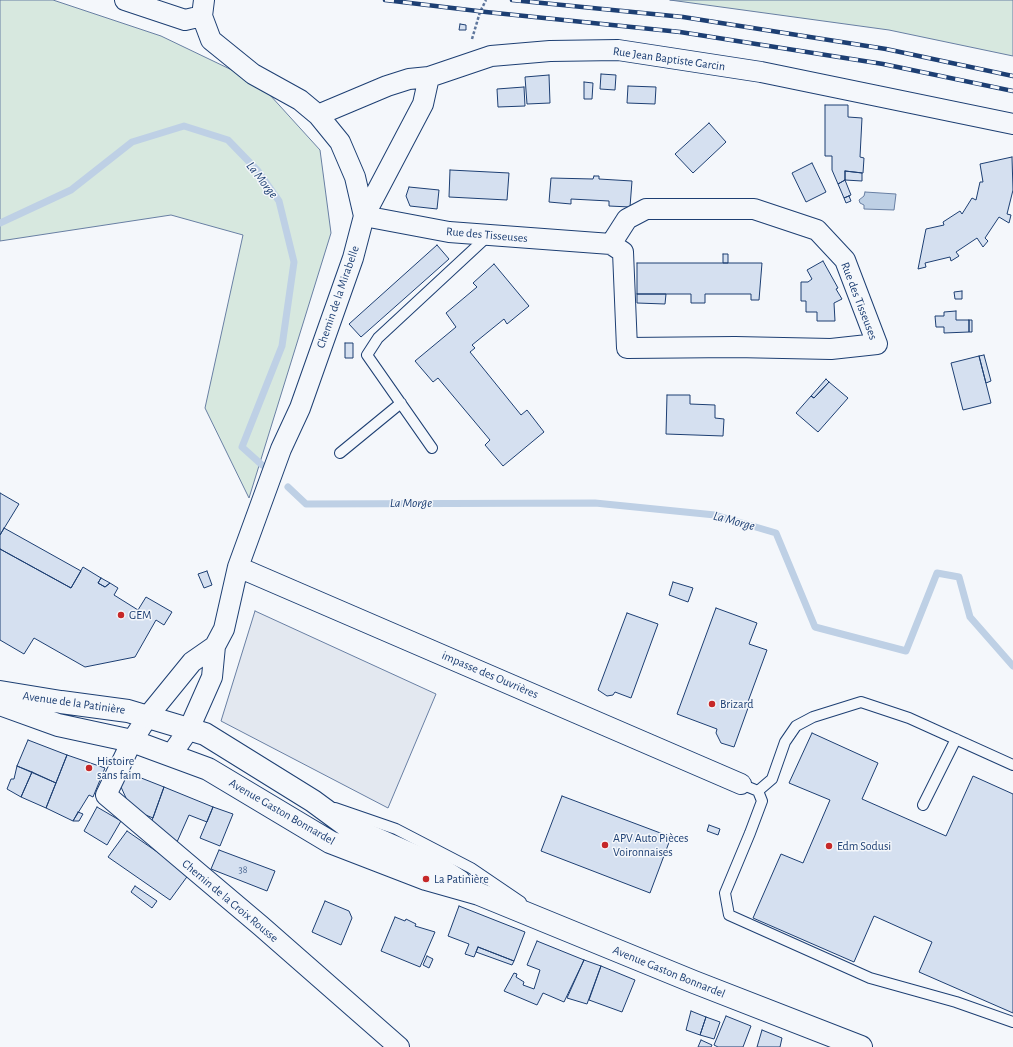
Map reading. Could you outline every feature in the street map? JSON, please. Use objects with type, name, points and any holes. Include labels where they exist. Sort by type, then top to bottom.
[{"type":"main road","name":"Avenue de la Patinière","points":[[0,692],[128,711],[148,716]]},
{"type":"main road","name":"Avenue de la Patinière","points":[[0,704],[58,725],[132,740]]},
{"type":"main road","name":"Avenue Gaston Bonnardel","points":[[148,716],[205,734],[313,801],[347,826],[433,864],[479,894]]},
{"type":"main road","name":"Avenue Gaston Bonnardel","points":[[132,740],[208,769],[330,842],[426,879],[479,894],[694,982],[861,1047]]},
{"type":"street","points":[[125,0],[185,20],[203,8]]},
{"type":"street","name":"Chemin de la Mirabelle","points":[[170,755],[189,729],[212,676],[215,646],[224,629],[238,567],[281,449],[300,408],[353,258],[364,216],[356,177],[340,142],[318,115],[300,100],[253,74],[211,40],[203,8]]},
{"type":"street","name":"Rue Jean Baptiste Garcin","points":[[318,115],[387,86],[409,79],[429,77],[491,56],[550,51],[618,50],[761,72],[1013,124]]},
{"type":"street","points":[[364,216],[422,104],[429,77]]},
{"type":"street","name":"Rue des Tisseuses","points":[[364,216],[449,232],[611,244],[623,252],[627,348],[831,349],[876,344],[845,260],[817,230],[754,209],[646,209],[627,219],[611,244]]},
{"type":"street","name":"impasse des Ouvrières","points":[[238,567],[750,788]]},
{"type":"street","name":"Chemin de la Mirabelle","points":[[132,740],[148,716],[192,662],[215,646]]},
{"type":"street","name":"Chemin de la Croix Rousse","points":[[132,740],[106,795],[399,1047]]},
{"type":"lane","points":[[432,448],[367,355],[378,338],[489,235]]},
{"type":"lane","points":[[340,453],[401,403]]},
{"type":"lane","points":[[1013,765],[909,718],[862,702],[813,717],[796,726],[785,742],[772,779],[750,788],[762,801],[725,893],[729,915],[870,978],[956,1002],[1013,1022]]},
{"type":"lane","points":[[923,806],[956,739]]},
{"type":"lane","points":[[313,801],[396,829],[471,868],[552,924]]},
{"type":"path","points":[[465,65],[480,12],[486,0]]},
{"type":"shaded area","points":[[0,0],[53,0],[161,36],[259,83],[320,150],[331,233],[249,498],[205,408],[243,235],[171,215],[0,241]]},
{"type":"shaded area","points":[[670,0],[1013,0],[1013,56],[889,30]]},
{"type":"shaded area","points":[[255,611],[436,694],[388,808],[221,721]]},
{"type":"water","points":[[865,192],[896,194],[894,210],[864,209],[864,205],[860,203],[859,200],[864,196]]},
{"type":"building","points":[[460,24],[466,25],[466,30],[459,30]]},
{"type":"building","points":[[601,74],[616,75],[615,90],[600,89]]},
{"type":"building","points":[[549,75],[550,103],[527,104],[525,77]]},
{"type":"building","points":[[584,82],[593,83],[592,99],[584,99]]},
{"type":"building","points":[[628,86],[656,87],[655,104],[627,103]]},
{"type":"building","points":[[524,87],[525,106],[498,107],[497,89]]},
{"type":"building","points":[[825,105],[848,105],[848,117],[862,118],[860,157],[864,158],[863,173],[845,171],[845,180],[838,184],[832,170],[832,156],[825,156]]},
{"type":"building","points":[[709,123],[726,142],[693,173],[675,154]]},
{"type":"building","points":[[1012,157],[1013,190],[1007,214],[1011,215],[1009,223],[999,217],[985,238],[988,241],[983,247],[977,238],[956,252],[959,256],[951,261],[950,257],[925,263],[926,267],[918,269],[926,229],[944,225],[943,222],[960,211],[962,214],[972,198],[976,200],[980,182],[983,182],[980,164]]},
{"type":"building","points":[[812,163],[826,192],[806,202],[792,173]]},
{"type":"building","points":[[450,170],[509,173],[507,200],[449,197]]},
{"type":"building","points":[[845,171],[862,173],[862,181],[845,180]]},
{"type":"building","points":[[594,176],[599,176],[599,179],[632,181],[630,207],[609,206],[609,201],[571,199],[571,204],[549,202],[551,178],[593,179]]},
{"type":"building","points":[[845,180],[851,195],[844,198],[838,184]]},
{"type":"building","points":[[409,187],[439,190],[437,209],[410,206],[406,196]]},
{"type":"building","points":[[849,196],[851,201],[846,203],[844,198]]},
{"type":"building","points":[[437,245],[449,259],[361,337],[349,324]]},
{"type":"building","points":[[723,254],[728,254],[728,263],[723,263]]},
{"type":"building","points":[[823,261],[838,288],[836,289],[842,299],[834,303],[835,321],[817,321],[817,312],[806,312],[806,301],[801,301],[801,282],[808,282],[812,279],[807,270]]},
{"type":"building","points":[[637,263],[762,263],[759,300],[751,300],[751,294],[705,294],[705,303],[691,303],[691,294],[637,294]]},
{"type":"building","points":[[494,264],[529,306],[507,324],[504,319],[472,345],[475,348],[470,352],[521,415],[527,410],[544,432],[503,466],[485,445],[490,440],[438,378],[433,382],[415,361],[456,327],[446,313],[477,287],[473,283]]},
{"type":"building","points":[[962,291],[962,299],[955,299],[954,292]]},
{"type":"building","points":[[637,294],[666,294],[665,304],[637,303]]},
{"type":"building","points":[[956,311],[956,320],[969,320],[969,332],[944,333],[944,327],[936,327],[935,316],[944,316],[944,312]]},
{"type":"building","points":[[969,320],[972,320],[972,332],[969,332]]},
{"type":"building","points":[[345,343],[353,343],[353,358],[345,358]]},
{"type":"building","points":[[984,355],[991,381],[986,383],[979,356]]},
{"type":"building","points":[[979,356],[991,403],[963,410],[951,363]]},
{"type":"building","points":[[826,379],[829,382],[814,398],[811,396]]},
{"type":"building","points":[[829,382],[848,398],[818,432],[796,413],[811,396],[814,398]]},
{"type":"building","points":[[667,395],[690,395],[690,404],[715,405],[715,418],[724,419],[723,436],[666,434]]},
{"type":"building","points":[[0,493],[19,504],[0,535]]},
{"type":"building","points":[[4,528],[81,571],[71,588],[0,549],[0,535]]},
{"type":"building","points":[[0,549],[71,588],[83,567],[101,578],[98,583],[105,587],[110,583],[118,588],[114,595],[138,610],[146,597],[172,612],[164,625],[156,620],[135,657],[85,667],[34,638],[24,654],[0,640]]},
{"type":"building","points":[[207,571],[212,585],[204,588],[198,574]]},
{"type":"building","points":[[101,578],[110,583],[105,587],[98,583]]},
{"type":"building","points":[[673,582],[693,588],[688,602],[669,595]]},
{"type":"building","points":[[716,608],[757,623],[749,644],[767,650],[746,707],[748,708],[734,747],[721,743],[716,733],[717,729],[677,714]]},
{"type":"building","points":[[627,613],[658,624],[631,698],[615,692],[613,695],[607,696],[598,690]]},
{"type":"building","points":[[812,733],[878,763],[862,799],[946,836],[973,776],[1013,794],[1013,1013],[919,972],[932,942],[874,916],[854,962],[753,918],[781,854],[803,863],[830,800],[789,783]]},
{"type":"building","points":[[28,740],[67,755],[56,783],[17,766]]},
{"type":"building","points":[[67,755],[105,768],[93,797],[89,795],[73,821],[46,808]]},
{"type":"building","points":[[17,766],[32,772],[21,797],[7,789],[11,779],[14,779]]},
{"type":"building","points":[[32,772],[56,783],[46,808],[21,797]]},
{"type":"building","points":[[126,772],[164,787],[153,818],[131,809],[121,787]]},
{"type":"building","points":[[164,787],[213,807],[207,822],[189,815],[177,842],[151,823]]},
{"type":"building","points":[[562,796],[671,837],[650,893],[541,851]]},
{"type":"building","points":[[97,807],[121,821],[107,845],[84,831]]},
{"type":"building","points":[[213,807],[233,814],[220,846],[200,838]]},
{"type":"building","points":[[78,812],[83,814],[79,821],[73,821]]},
{"type":"building","points":[[709,825],[720,829],[718,835],[707,831]]},
{"type":"building","points":[[127,831],[189,874],[170,900],[108,857]]},
{"type":"building","points":[[219,850],[275,871],[267,891],[211,869]]},
{"type":"building","points":[[135,886],[157,901],[152,908],[131,892]]},
{"type":"building","points":[[325,901],[349,911],[352,918],[341,945],[312,932]]},
{"type":"building","points":[[459,906],[525,932],[514,961],[478,947],[474,957],[465,954],[469,944],[448,936]]},
{"type":"building","points":[[395,917],[405,921],[406,919],[416,924],[415,926],[435,932],[420,967],[381,951]]},
{"type":"building","points":[[537,941],[584,960],[564,1002],[543,993],[537,1005],[504,991],[514,973],[517,974],[516,977],[524,982],[523,985],[534,989],[540,970],[527,965]]},
{"type":"building","points":[[478,947],[514,961],[512,965],[476,952]]},
{"type":"building","points":[[427,956],[433,959],[429,968],[423,965]]},
{"type":"building","points":[[584,960],[601,966],[587,1004],[567,998]]},
{"type":"building","points":[[601,966],[635,980],[622,1012],[589,1000]]},
{"type":"building","points":[[691,1011],[706,1017],[700,1035],[686,1030]]},
{"type":"building","points":[[726,1016],[751,1026],[743,1047],[718,1047],[714,1045]]},
{"type":"building","points":[[706,1017],[720,1022],[714,1039],[700,1035]]},
{"type":"building","points":[[762,1030],[782,1038],[780,1047],[757,1047]]},
{"type":"building","points":[[701,1040],[712,1045],[711,1047],[698,1047]]},
{"type":"waterway","name":"La Morge","points":[[0,223],[71,190],[132,142],[184,126],[228,140],[258,171],[279,201],[294,262],[282,346],[242,447],[262,465]]},
{"type":"waterway","name":"La Morge","points":[[288,487],[306,504],[595,503],[715,515],[776,533],[815,627],[906,651],[937,573],[959,577],[970,617],[1013,666]]},
{"type":"railway","points":[[385,0],[680,32],[883,64],[1013,91]]},
{"type":"railway","points":[[512,0],[683,17],[886,49],[1013,76]]},
{"type":"place","name":"GEM","points":[[121,615]]},
{"type":"place","name":"Brizard","points":[[712,704]]},
{"type":"place","name":"Histoire sans faim","points":[[89,768]]},
{"type":"place","name":"APV Auto Pièces Voironnaises","points":[[605,845]]},
{"type":"place","name":"Edm Sodusi","points":[[829,846]]},
{"type":"place","name":"La Patinière","points":[[426,879]]}]
